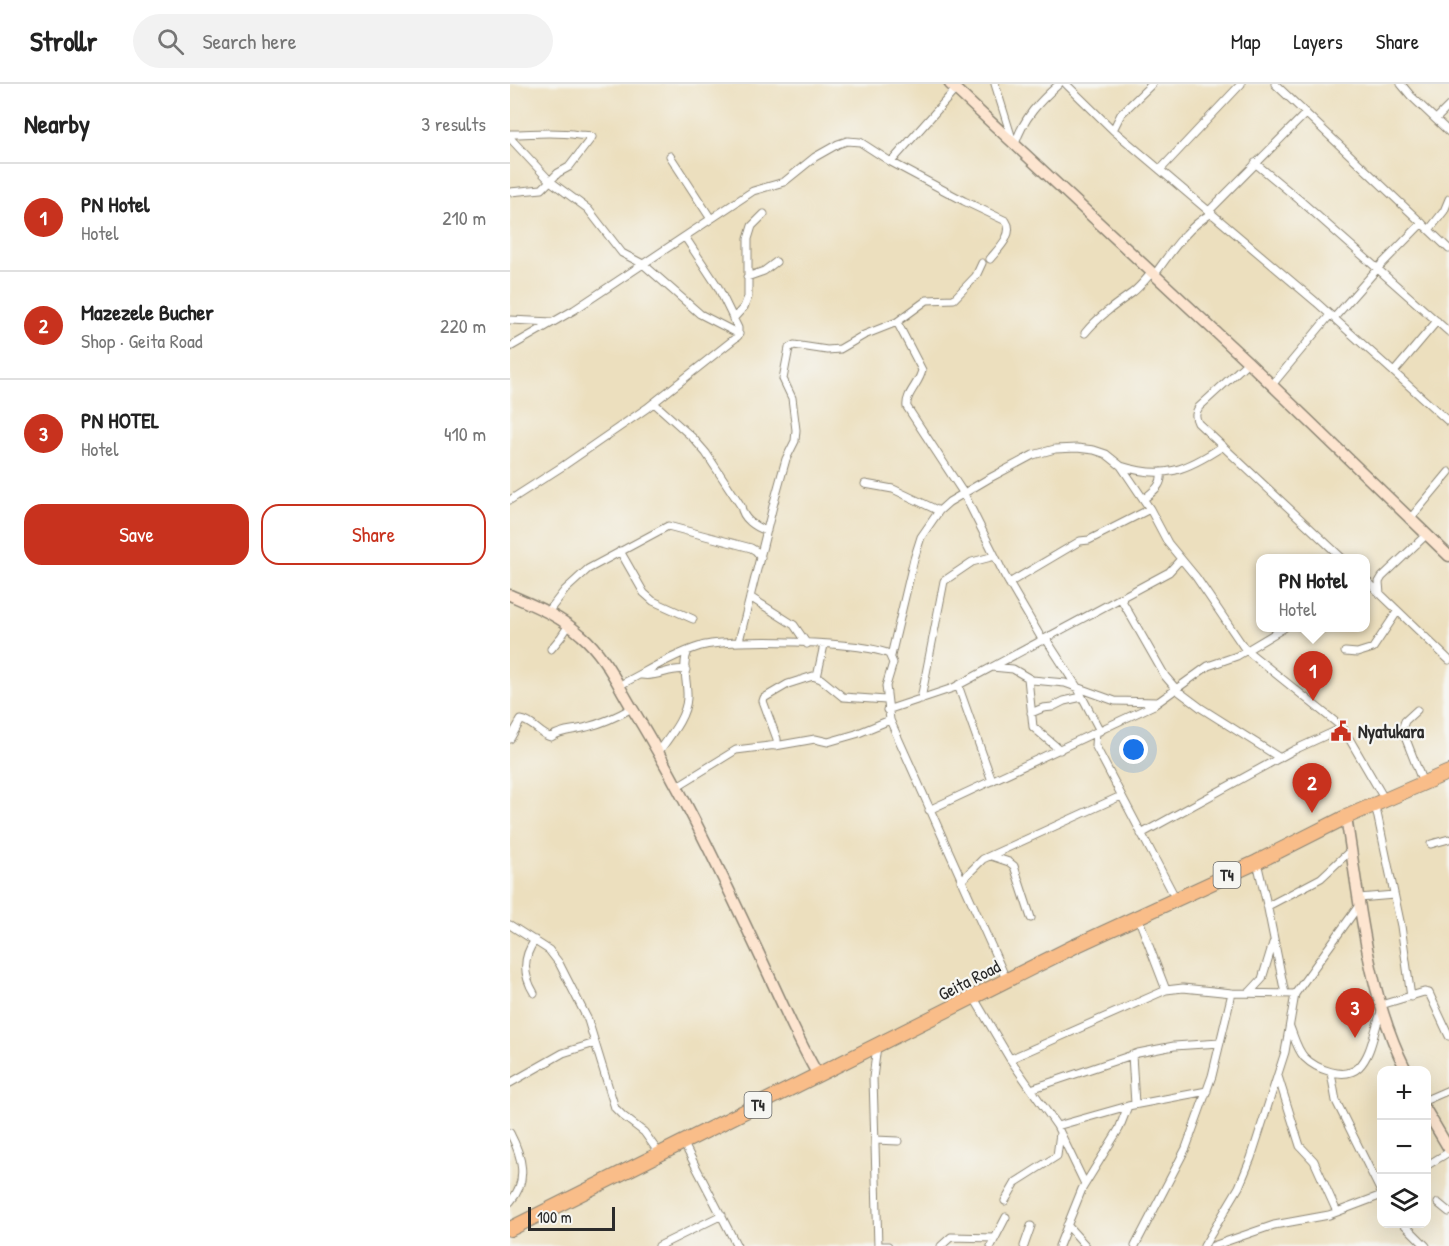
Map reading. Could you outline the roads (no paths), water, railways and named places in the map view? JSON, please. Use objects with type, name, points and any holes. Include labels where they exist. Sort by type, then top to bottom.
[{"type":"highway","name":"Geita Road","points":[[510,1229],[1075,946],[1257,862],[1346,817],[1449,772]]},
{"type":"street","points":[[995,84],[1014,143]]},
{"type":"street","points":[[1014,143],[1030,112],[1059,84]]},
{"type":"street","points":[[1066,84],[1113,130],[1332,317],[1449,422]]},
{"type":"street","points":[[1113,130],[1121,114],[1152,84]]},
{"type":"street","points":[[1160,170],[1241,84]]},
{"type":"street","points":[[1275,84],[1449,249]]},
{"type":"street","points":[[1401,84],[1448,130]]},
{"type":"street","points":[[891,162],[953,87],[1248,362],[1409,520],[1449,556]]},
{"type":"street","points":[[1436,119],[1449,106]]},
{"type":"street","points":[[1085,333],[1094,322],[1120,300],[1134,292],[1178,243],[1306,113]]},
{"type":"street","points":[[510,136],[546,132],[591,136],[569,167],[558,173],[540,190],[510,192]]},
{"type":"street","points":[[510,136],[550,181],[588,209],[617,249],[643,264],[700,314],[739,334]]},
{"type":"street","points":[[510,347],[574,310],[756,189],[784,182],[815,157],[847,141],[866,143],[891,162],[1006,221],[1010,226],[1009,232],[990,259]]},
{"type":"street","points":[[670,156],[711,219]]},
{"type":"street","points":[[1255,163],[1449,332]]},
{"type":"street","points":[[1429,230],[1444,211],[1449,199]]},
{"type":"street","points":[[1436,222],[1449,213]]},
{"type":"street","points":[[733,319],[746,302],[750,231],[764,214]]},
{"type":"street","points":[[1272,385],[1332,317],[1422,223]]},
{"type":"street","points":[[685,237],[709,271],[739,334]]},
{"type":"street","points":[[747,277],[764,271],[776,262]]},
{"type":"street","points":[[739,641],[786,459],[795,436],[792,398],[783,379],[789,348],[794,345],[827,350],[840,349],[864,335],[897,322],[927,300],[956,298],[976,276],[982,263]]},
{"type":"street","points":[[510,320],[553,322]]},
{"type":"street","points":[[1394,372],[1437,321]]},
{"type":"street","points":[[897,322],[922,370],[907,400],[907,407],[964,494],[1009,583],[1044,640],[1077,687],[1098,732],[1095,745],[1176,899]]},
{"type":"street","points":[[510,500],[654,402],[729,345],[739,334]]},
{"type":"street","points":[[1248,362],[1199,407],[1195,414],[1198,423],[1338,554]]},
{"type":"street","points":[[654,402],[706,453],[741,506],[742,514],[754,526],[767,531]]},
{"type":"street","points":[[1121,466],[1136,471],[1161,472],[1196,463],[1222,446]]},
{"type":"street","points":[[1007,981],[890,720],[887,710],[886,686],[893,663],[891,656],[914,559],[921,537],[939,511],[964,494],[1033,455],[1055,449],[1077,448],[1106,454],[1121,466],[1150,508],[1166,540],[1196,578],[1246,650],[1342,728],[1379,803],[1377,813],[1394,895],[1411,997]]},
{"type":"street","points":[[1144,499],[1160,485],[1161,472]]},
{"type":"street","points":[[1409,520],[1449,472]]},
{"type":"street","points":[[865,484],[893,489],[939,511]]},
{"type":"street","points":[[1009,583],[1080,541],[1089,540],[1150,508]]},
{"type":"street","points":[[548,612],[565,590],[588,569],[670,526],[751,548],[761,557]]},
{"type":"street","points":[[1370,582],[1380,580],[1426,535]]},
{"type":"street","points":[[620,551],[645,593],[653,601],[693,619]]},
{"type":"street","points":[[921,699],[944,581],[972,562],[995,556]]},
{"type":"street","points":[[887,710],[958,685],[1169,572],[1180,560]]},
{"type":"street","points":[[1380,580],[1380,594]]},
{"type":"street","points":[[1370,586],[1449,660]]},
{"type":"street","points":[[510,596],[548,612],[569,624],[583,636],[610,667],[618,686],[676,787],[818,1075]]},
{"type":"street","points":[[750,597],[794,625],[807,644]]},
{"type":"street","points":[[1121,598],[1165,676],[1177,690],[1280,758]]},
{"type":"street","points":[[1345,652],[1357,653],[1373,648],[1397,612]]},
{"type":"street","points":[[551,649],[569,624]]},
{"type":"street","points":[[929,810],[1160,702],[1208,666],[1238,656],[1276,632]]},
{"type":"street","points":[[618,686],[701,646],[739,641],[858,648],[885,652],[891,656]]},
{"type":"street","points":[[817,677],[824,645]]},
{"type":"street","points":[[658,753],[677,725],[687,702],[685,658],[688,651]]},
{"type":"street","points":[[992,667],[1013,669],[1035,681],[1065,683],[1115,701],[1160,702]]},
{"type":"street","points":[[641,675],[654,676],[677,669],[686,670]]},
{"type":"street","points":[[775,746],[777,739],[763,700],[788,684],[809,677],[817,677],[843,697],[886,700]]},
{"type":"street","points":[[1028,678],[1034,729],[1060,750]]},
{"type":"street","points":[[958,685],[992,781]]},
{"type":"street","points":[[1031,713],[1082,697]]},
{"type":"street","points":[[510,739],[521,720],[533,724],[546,736],[551,737],[565,730],[598,724],[632,708]]},
{"type":"street","points":[[1417,710],[1405,721],[1402,729],[1423,783]]},
{"type":"street","points":[[676,787],[736,750],[815,739],[828,742],[856,734],[890,720]]},
{"type":"street","points":[[1141,834],[1280,758],[1342,728]]},
{"type":"street","points":[[961,881],[978,863],[991,856],[1121,796]]},
{"type":"street","points":[[1346,817],[1359,901],[1381,1007],[1387,1028],[1404,1066]]},
{"type":"street","points":[[1431,843],[1449,839]]},
{"type":"street","points":[[1268,906],[1321,878],[1351,850]]},
{"type":"street","points":[[991,856],[1014,866],[1031,918]]},
{"type":"street","points":[[1257,862],[1285,994]]},
{"type":"street","points":[[1204,1246],[1239,1187],[1251,1158],[1278,1076],[1290,1027],[1295,994],[1359,901],[1394,895]]},
{"type":"street","points":[[1138,917],[1166,990]]},
{"type":"street","points":[[510,925],[549,950],[560,963],[588,1020],[615,1108],[645,1132],[659,1153]]},
{"type":"street","points":[[534,993],[526,978],[525,963],[535,940]]},
{"type":"street","points":[[1249,993],[1262,979],[1274,940]]},
{"type":"street","points":[[1010,1059],[1166,990],[1183,988],[1232,993],[1295,994]]},
{"type":"street","points":[[1381,1007],[1424,992],[1432,995],[1449,1036]]},
{"type":"street","points":[[1134,1246],[1186,1148],[1207,1091],[1232,993]]},
{"type":"street","points":[[974,998],[1010,1059],[1058,1130],[1085,1184]]},
{"type":"street","points":[[1290,1027],[1305,1058],[1331,1073],[1350,1071],[1359,1067],[1374,1039],[1381,1007]]},
{"type":"street","points":[[510,1083],[563,1053],[595,1043]]},
{"type":"street","points":[[1031,1089],[1132,1055],[1174,1046],[1220,1043]]},
{"type":"street","points":[[877,1046],[873,1071],[878,1246],[888,1246]]},
{"type":"street","points":[[1059,1246],[1085,1184],[1131,1105],[1132,1055]]},
{"type":"street","points":[[1331,1073],[1336,1101],[1377,1190]]},
{"type":"street","points":[[1278,1076],[1300,1146],[1314,1161],[1337,1212]]},
{"type":"street","points":[[1431,1098],[1449,1090]]},
{"type":"street","points":[[1058,1130],[1131,1105],[1207,1091]]},
{"type":"street","points":[[1431,1119],[1449,1150],[1431,1163]]},
{"type":"street","points":[[1005,1201],[1016,1182],[1057,1156],[1058,1130]]},
{"type":"street","points":[[510,1133],[522,1164],[522,1184],[510,1202]]},
{"type":"street","points":[[875,1140],[898,1141]]},
{"type":"street","points":[[683,1142],[737,1246]]},
{"type":"street","points":[[1213,1246],[1274,1225],[1315,1219],[1377,1198]]},
{"type":"street","points":[[1438,1203],[1449,1212]]},
{"type":"street","points":[[659,1246],[722,1215]]},
{"type":"street","points":[[941,1246],[951,1237],[993,1244],[1006,1217]]},
{"type":"street","points":[[1067,1225],[1086,1246]]},
{"type":"street","points":[[1024,1246],[1031,1226]]},
{"type":"street","points":[[1408,1228],[1423,1245]]},
{"type":"place","name":"PN Hotel","points":[[1313,701]]},
{"type":"place","name":"Nyatukara","points":[[1341,731]]},
{"type":"place","name":"Mazezele Bucher","points":[[1312,813]]},
{"type":"place","name":"PN HOTEL","points":[[1355,1038]]}]
